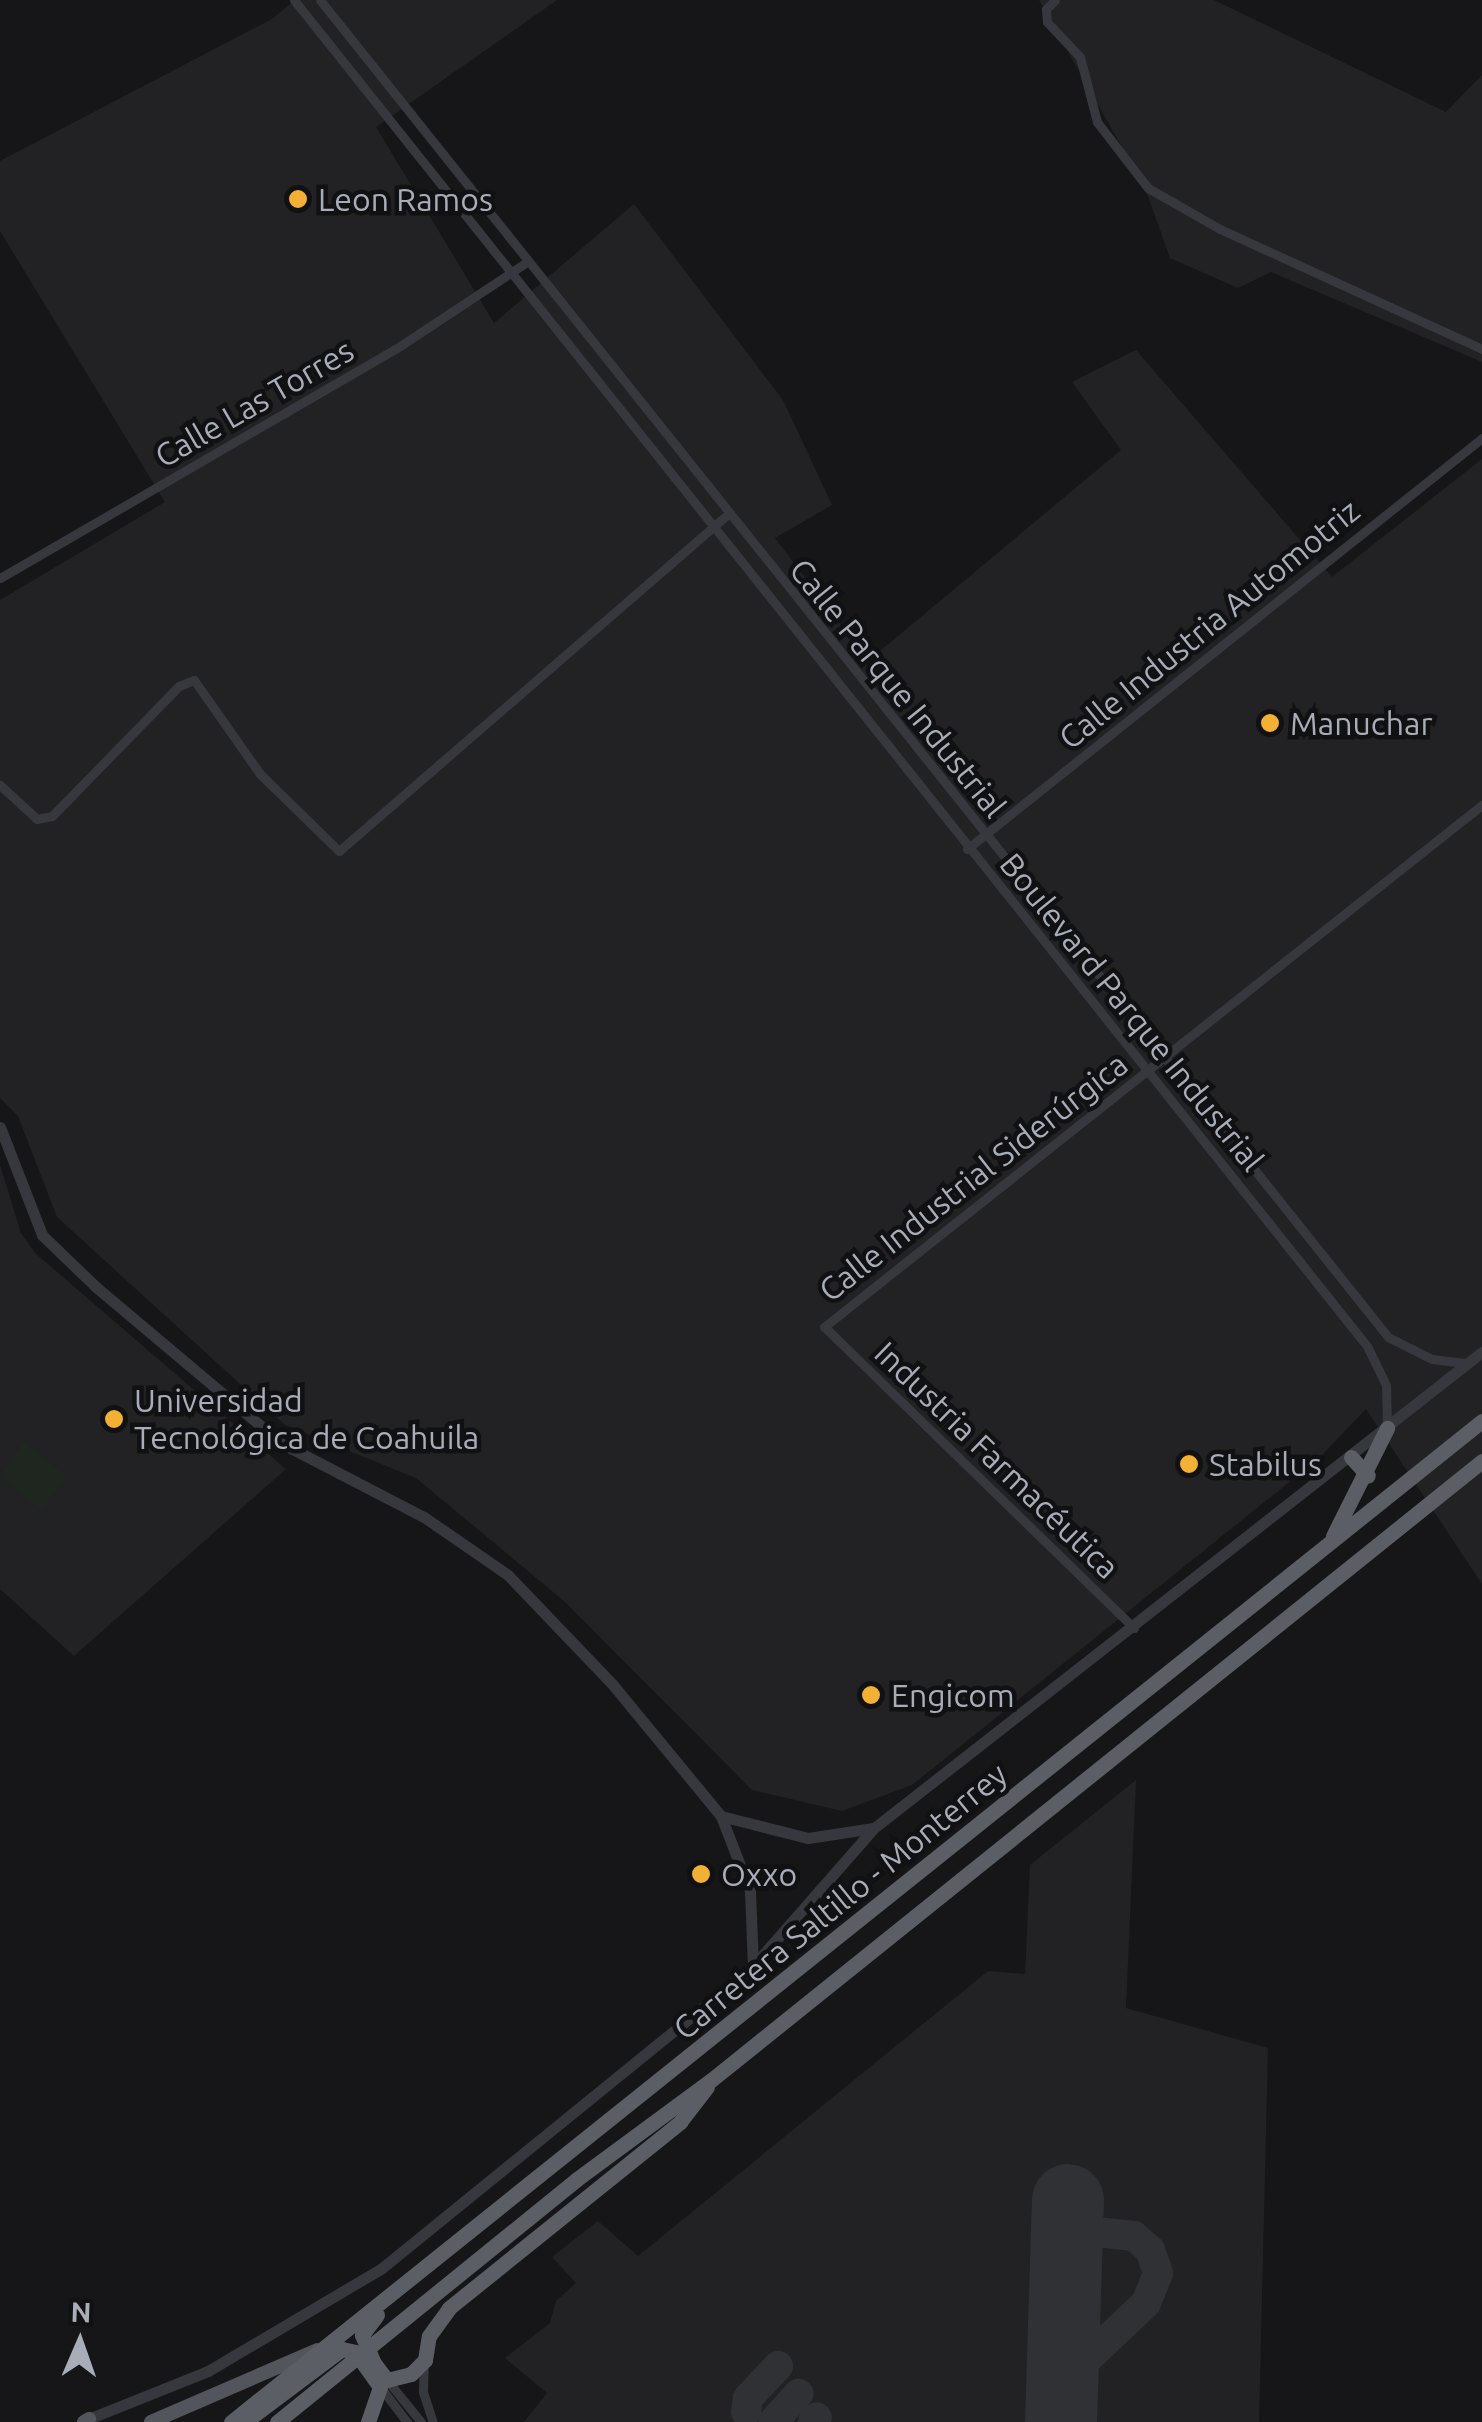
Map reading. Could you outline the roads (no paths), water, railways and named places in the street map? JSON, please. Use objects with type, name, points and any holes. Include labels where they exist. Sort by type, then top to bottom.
[{"type":"highway","name":"Carretera Saltillo - Monterrey","points":[[230,2422],[1482,1421]]},
{"type":"highway","points":[[1329,1543],[1368,1476],[1387,1428]]},
{"type":"highway","points":[[1351,1457],[1368,1476]]},
{"type":"highway","name":"Carretera Saltillo - Monterrey","points":[[277,2422],[577,2180],[710,2081],[1482,1461]]},
{"type":"highway","points":[[384,2383],[411,2374],[424,2360],[429,2336],[449,2308],[680,2122],[710,2081]]},
{"type":"highway","points":[[368,2422],[384,2383],[364,2343],[365,2326],[541,2184],[558,2160]]},
{"type":"highway","points":[[244,2422],[335,2351],[355,2352],[384,2383]]},
{"type":"main road","points":[[151,2422],[317,2350]]},
{"type":"street","points":[[294,0],[511,274]]},
{"type":"street","name":"Calle Parque Industrial","points":[[320,0],[1162,1060],[1374,1319],[1400,1346],[1467,1363]]},
{"type":"street","points":[[1055,0],[1045,18],[1080,57],[1094,114],[1129,167],[1158,196],[1220,229],[1482,349]]},
{"type":"street","points":[[371,98],[387,85]]},
{"type":"street","name":"Calle Las Torres","points":[[0,578],[400,346],[528,262]]},
{"type":"street","name":"Boulevard Parque Industrial","points":[[511,274],[1356,1332],[1382,1369],[1387,1428]]},
{"type":"street","name":"Calle Industria Automotriz","points":[[967,849],[1482,438]]},
{"type":"street","points":[[0,785],[36,820],[52,816],[179,686],[194,680],[260,774],[340,851],[727,515]]},
{"type":"street","name":"Calle Industrial Siderúrgica","points":[[824,1326],[1482,805]]},
{"type":"street","points":[[0,1127],[54,1249],[281,1444],[424,1516],[508,1575],[614,1685],[722,1816],[750,1892],[752,1966]]},
{"type":"street","points":[[1261,1210],[1278,1197]]},
{"type":"street","points":[[1308,1272],[1326,1259]]},
{"type":"street","points":[[1356,1332],[1374,1319]]},
{"type":"street","name":"Industria Farmacéutica","points":[[824,1326],[1135,1628]]},
{"type":"street","points":[[84,2421],[208,2372],[382,2268],[752,1966],[874,1828],[1135,1628],[1482,1352]]},
{"type":"street","points":[[722,1816],[808,1838],[874,1828]]},
{"type":"street","points":[[424,2360],[424,2392],[433,2422]]},
{"type":"street","points":[[384,2383],[406,2422]]},
{"type":"street","points":[[384,2383],[421,2422]]},
{"type":"place","name":"Leon Ramos","points":[[298,199]]},
{"type":"place","name":"Manuchar","points":[[1270,723]]},
{"type":"place","name":"Universidad Tecnológica de Coahuila","points":[[114,1419]]},
{"type":"place","name":"Stabilus","points":[[1189,1464]]},
{"type":"place","name":"Engicom","points":[[871,1695]]},
{"type":"place","name":"Oxxo","points":[[701,1874]]}]
